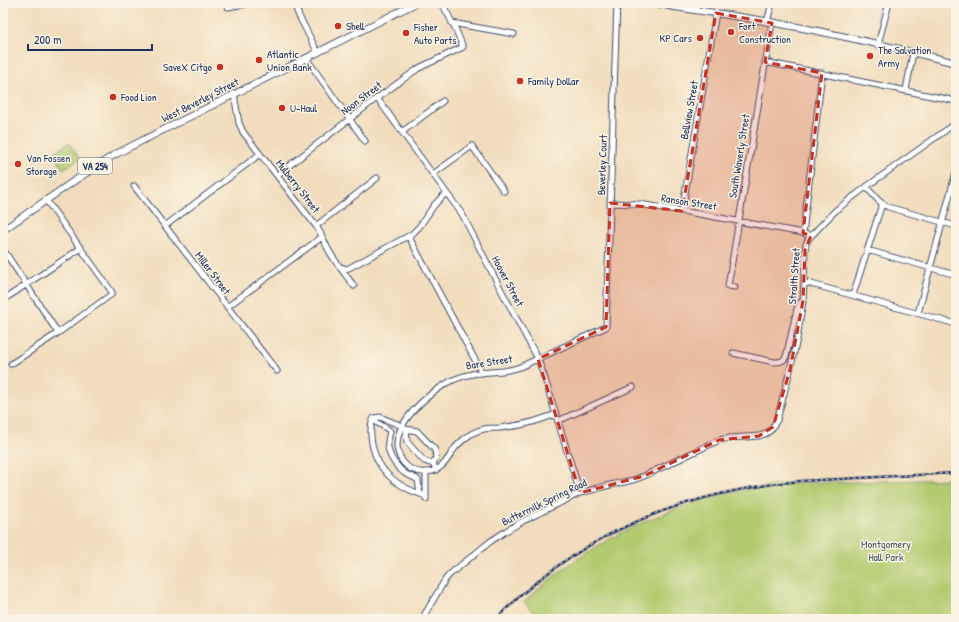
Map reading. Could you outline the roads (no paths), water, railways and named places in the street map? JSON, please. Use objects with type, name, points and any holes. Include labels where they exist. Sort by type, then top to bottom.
[{"type":"main road","name":"West Beverley Street","points":[[3,230],[89,170],[109,158],[416,3]]},
{"type":"main road","points":[[651,3],[812,30],[956,63]]},
{"type":"street","points":[[228,7],[252,3]]},
{"type":"street","points":[[294,3],[299,16],[318,52]]},
{"type":"street","points":[[442,3],[452,23],[514,34]]},
{"type":"street","name":"Beverley Court","points":[[606,327],[617,3]]},
{"type":"street","name":"South Waverly Street","points":[[735,287],[728,286],[765,62],[772,3]]},
{"type":"street","points":[[878,44],[890,3]]},
{"type":"street","name":"Bellview Street","points":[[682,211],[716,13]]},
{"type":"street","name":"Noon Street","points":[[277,175],[349,119],[419,68],[463,47],[452,23]]},
{"type":"street","points":[[906,90],[913,52]]},
{"type":"street","points":[[306,58],[365,141]]},
{"type":"street","points":[[765,62],[956,101]]},
{"type":"street","points":[[803,232],[822,73]]},
{"type":"street","name":"Mulberry Street","points":[[234,94],[241,128],[316,226],[337,264],[341,267],[354,286]]},
{"type":"street","name":"Hoover Street","points":[[377,98],[464,218],[538,359],[580,493]]},
{"type":"street","points":[[402,132],[443,101]]},
{"type":"street","name":"Straith Street","points":[[773,427],[778,416],[797,339],[803,301],[806,244],[811,236],[836,210],[956,123]]},
{"type":"street","points":[[433,174],[472,146],[504,191]]},
{"type":"street","points":[[165,226],[260,154]]},
{"type":"street","points":[[918,313],[956,175]]},
{"type":"street","points":[[316,226],[377,178]]},
{"type":"street","name":"Miller Street","points":[[134,186],[277,371]]},
{"type":"street","points":[[866,187],[882,204],[888,207],[956,226]]},
{"type":"street","points":[[341,267],[343,269],[349,268],[409,236],[418,228],[432,207],[446,193]]},
{"type":"street","points":[[11,364],[112,295],[112,292],[46,200]]},
{"type":"street","name":"Ranson Street","points":[[610,203],[639,204],[738,220],[803,232],[811,236]]},
{"type":"street","points":[[854,296],[882,204]]},
{"type":"street","points":[[409,236],[482,373]]},
{"type":"street","points":[[227,307],[322,237]]},
{"type":"street","points":[[3,300],[81,248]]},
{"type":"street","points":[[3,249],[58,333]]},
{"type":"street","points":[[867,250],[956,275]]},
{"type":"street","points":[[804,282],[956,324]]},
{"type":"street","points":[[733,353],[774,362],[783,360],[786,357],[796,309],[803,301]]},
{"type":"street","name":"Bare Street","points":[[426,472],[409,468],[404,463],[399,455],[397,442],[399,432],[417,407],[428,396],[461,377],[473,374],[506,371],[520,367],[606,327]]},
{"type":"street","points":[[558,421],[633,388]]},
{"type":"street","points":[[433,464],[436,457],[435,450],[417,431],[380,417],[374,418],[371,425],[372,440],[374,451],[380,465],[387,475],[400,486],[426,498],[426,472],[436,470],[445,464],[460,443],[478,430],[525,424],[556,414]]},
{"type":"street","points":[[373,420],[390,431],[388,447],[391,457],[394,463],[405,473],[418,480],[420,494]]},
{"type":"street","points":[[404,427],[407,442],[424,461],[433,464],[436,470]]},
{"type":"street","name":"Buttermilk Spring Road","points":[[422,619],[450,574],[491,541],[510,529],[580,493],[644,476],[719,440],[759,436],[768,432],[773,427]]},
{"type":"railway","points":[[496,619],[528,589],[562,563],[598,540],[635,522],[674,507],[714,495],[800,481],[956,473]]},
{"type":"place","name":"Shell","points":[[338,26]]},
{"type":"place","name":"Fort Construction","points":[[731,32]]},
{"type":"place","name":"Fisher Auto Parts","points":[[406,33]]},
{"type":"place","name":"KP Cars","points":[[700,38]]},
{"type":"place","name":"The Salvation Army","points":[[870,56]]},
{"type":"place","name":"Atlantic Union Bank","points":[[259,60]]},
{"type":"place","name":"SaveX Citgo","points":[[220,67]]},
{"type":"place","name":"Family Dollar","points":[[520,81]]},
{"type":"place","name":"Food Lion","points":[[113,97]]},
{"type":"place","name":"U-Haul","points":[[282,108]]},
{"type":"place","name":"Van Fossen Storage","points":[[18,164]]},
{"type":"park label","name":"Montgomery Hall Park","points":[[886,550]]}]
